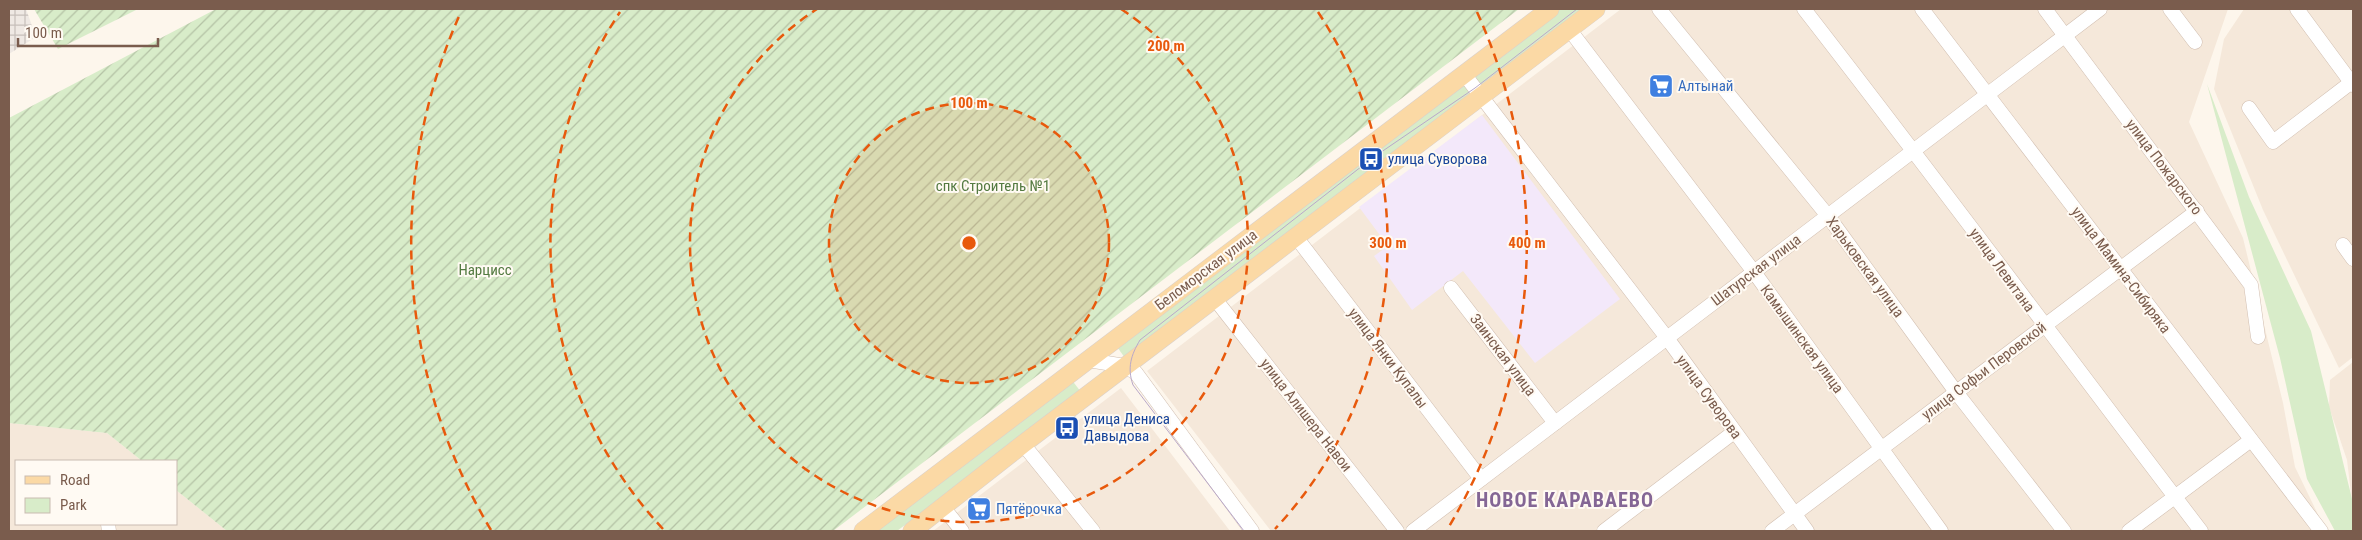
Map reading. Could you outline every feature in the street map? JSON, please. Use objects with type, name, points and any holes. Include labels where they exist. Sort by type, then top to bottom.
[{"type":"main road","name":"Беломорская улица","points":[[863,531],[1550,9]]},
{"type":"main road","name":"Беломорская улица","points":[[912,531],[1125,366],[1596,9]]},
{"type":"street","name":"Харьковская улица","points":[[1659,9],[1828,216],[1956,392],[2064,531]]},
{"type":"street","name":"улица Левитана","points":[[1804,9],[1914,150],[2044,326],[2201,531]]},
{"type":"street","name":"улица Мамина-Сибиряка","points":[[1922,9],[2321,531]]},
{"type":"street","name":"улица Пожарского","points":[[2044,9],[2197,210],[2251,285],[2258,337]]},
{"type":"street","name":"Шатурская улица","points":[[1412,531],[2100,9]]},
{"type":"street","points":[[2170,9],[2195,42]]},
{"type":"street","points":[[2249,108],[2273,142],[2352,83],[2297,9]]},
{"type":"street","name":"Камышинская улица","points":[[1569,29],[1754,272],[1941,531]]},
{"type":"street","name":"улица Суворова","points":[[1464,74],[1667,338],[1807,531]]},
{"type":"street","name":"улица Софьи Перовской","points":[[1772,531],[2197,210]]},
{"type":"street","name":"улица Янки Купалы","points":[[1296,237],[1481,480]]},
{"type":"street","points":[[2343,245],[2353,259]]},
{"type":"street","name":"Заинская улица","points":[[1451,288],[1555,423]]},
{"type":"street","name":"улица Алишера Навои","points":[[1215,298],[1397,531]]},
{"type":"street","points":[[1088,360],[1125,366],[1136,373],[1252,531]]},
{"type":"street","points":[[1604,531],[1734,432]]},
{"type":"street","points":[[2130,531],[2250,440]]},
{"type":"street","points":[[1023,444],[1093,531]]},
{"type":"street","points":[[944,507],[962,531]]},
{"type":"shaded area","points":[[9,9],[26,9],[36,37],[9,54]]},
{"type":"shaded area","points":[[1621,9],[2228,9],[2189,122],[2243,238],[2283,403],[2295,467],[2326,531],[1271,531],[1147,371]]},
{"type":"shaded area","points":[[2244,9],[2353,9],[2353,357],[2339,368],[2263,210],[2214,89],[2224,39]]},
{"type":"shaded area","points":[[1482,115],[1620,299],[1535,363],[1463,271],[1412,310],[1374,256],[1388,246],[1359,207]]},
{"type":"shaded area","points":[[2353,362],[2353,510],[2347,460],[2329,407],[2330,380]]},
{"type":"shaded area","points":[[1121,388],[1230,531],[933,531]]},
{"type":"shaded area","points":[[9,423],[107,433],[141,460],[15,460],[15,525],[178,525],[178,492],[227,531],[9,531]]},
{"type":"green space","points":[[34,9],[138,9],[58,49]]},
{"type":"green space","name":"Нарцисс","points":[[216,9],[1519,9],[833,531],[227,531],[178,492],[178,460],[141,460],[107,433],[9,423],[9,118]]},
{"type":"green space","points":[[1558,9],[1590,9],[1484,89],[1472,74]]},
{"type":"green space","points":[[1464,81],[1475,95],[1125,358],[1115,344]]},
{"type":"green space","points":[[2207,84],[2249,197],[2311,331],[2353,503],[2353,531],[2335,531],[2307,479],[2280,358]]},
{"type":"green space","points":[[1071,379],[1081,392],[897,531],[876,531]]},
{"type":"tram line","points":[[1244,531],[1133,385],[1130,367],[1134,351],[1140,340],[1371,159],[1475,88],[1577,9]]},
{"type":"place","name":"Алтынай","points":[[1661,86]]},
{"type":"place","name":"улица Суворова","points":[[1371,159]]},
{"type":"place","name":"улица Дениса Давыдова","points":[[1067,428]]},
{"type":"place","name":"Пятёрочка","points":[[979,509]]},
{"type":"district","name":"НОВОЕ КАРАВАЕВО","points":[[1565,500]]},
{"type":"park label","name":"спк Строитель №1","points":[[993,186]]}]
